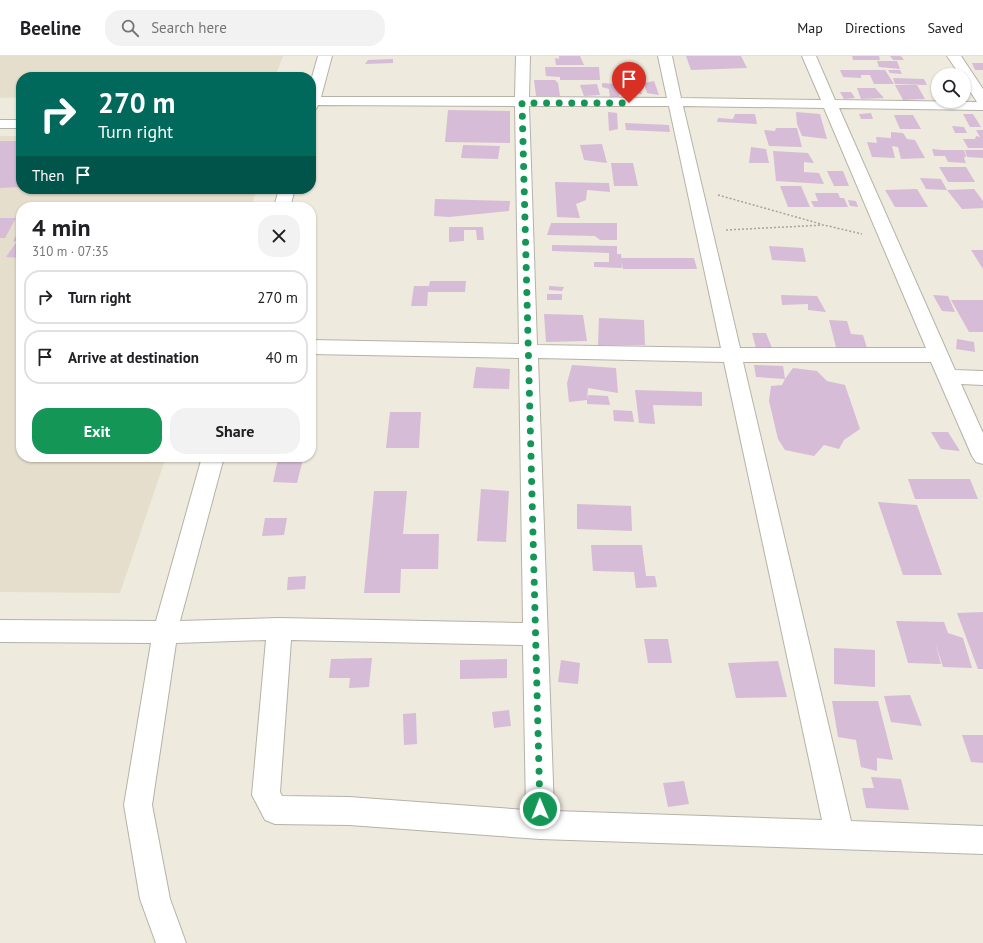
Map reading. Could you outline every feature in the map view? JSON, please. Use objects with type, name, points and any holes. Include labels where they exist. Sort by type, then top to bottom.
[{"type":"street","points":[[316,89],[325,56]]},
{"type":"street","points":[[523,56],[522,103],[540,825]]},
{"type":"street","points":[[665,56],[840,836]]},
{"type":"street","points":[[809,56],[983,456]]},
{"type":"street","points":[[954,56],[983,100]]},
{"type":"street","points":[[316,104],[675,102],[983,106]]},
{"type":"street","points":[[0,124],[16,124]]},
{"type":"street","points":[[316,347],[731,355],[938,355]]},
{"type":"street","points":[[948,378],[983,378]]},
{"type":"street","points":[[171,943],[154,899],[138,805],[165,632],[212,462]]},
{"type":"street","points":[[0,631],[165,632],[279,629],[535,634]]},
{"type":"street","points":[[279,629],[266,795],[275,810],[348,811],[540,825],[983,840]]},
{"type":"path","points":[[694,188],[888,240]]},
{"type":"path","points":[[704,231],[824,224]]},
{"type":"shaded area","points":[[0,56],[283,56],[277,72],[16,72],[16,97],[0,98]]},
{"type":"shaded area","points":[[0,136],[16,136],[16,194],[255,194],[253,202],[16,202],[16,462],[164,462],[120,593],[0,592]]},
{"type":"building","points":[[559,56],[580,56],[584,65],[556,65],[555,58],[559,59]]},
{"type":"building","points":[[686,56],[741,56],[747,68],[691,70]]},
{"type":"building","points":[[852,56],[879,56],[880,60],[853,60]]},
{"type":"building","points":[[890,56],[901,56],[904,60],[893,60]]},
{"type":"building","points":[[393,59],[393,63],[365,64],[368,60]]},
{"type":"building","points":[[877,61],[897,61],[900,69],[879,67]]},
{"type":"building","points":[[972,63],[983,63],[983,70],[975,70]]},
{"type":"building","points":[[545,67],[599,67],[600,80],[560,80],[560,77],[546,76]]},
{"type":"building","points":[[840,70],[885,70],[894,84],[874,84],[870,75],[861,75],[861,78],[843,77]]},
{"type":"building","points":[[888,70],[900,70],[902,74],[890,73]]},
{"type":"building","points":[[893,78],[924,79],[927,85],[895,84]]},
{"type":"building","points":[[534,80],[555,80],[558,83],[560,96],[536,96]]},
{"type":"building","points":[[654,81],[659,95],[647,93],[644,83]]},
{"type":"building","points":[[602,83],[617,84],[621,91],[618,98],[610,98],[609,89],[602,87]]},
{"type":"building","points":[[597,84],[600,95],[584,96],[580,85]]},
{"type":"building","points":[[626,85],[639,85],[642,94],[628,94]]},
{"type":"building","points":[[895,85],[917,85],[925,99],[903,100]]},
{"type":"building","points":[[857,88],[875,88],[884,98],[861,99]]},
{"type":"building","points":[[840,92],[851,92],[855,98],[844,99]]},
{"type":"building","points":[[448,110],[510,111],[510,143],[445,142]]},
{"type":"building","points":[[608,112],[617,113],[618,129],[609,131]]},
{"type":"building","points":[[796,112],[820,114],[827,139],[802,136],[797,124]]},
{"type":"building","points":[[871,113],[873,119],[861,119],[859,114]]},
{"type":"building","points":[[735,114],[755,114],[757,124],[717,122],[718,118],[733,119]]},
{"type":"building","points":[[963,114],[973,114],[981,127],[970,127]]},
{"type":"building","points":[[894,115],[913,115],[921,129],[900,129]]},
{"type":"building","points":[[625,123],[669,125],[670,132],[626,130]]},
{"type":"building","points":[[952,126],[964,127],[967,133],[955,133]]},
{"type":"building","points":[[776,128],[797,128],[802,147],[769,146],[764,130],[775,131]]},
{"type":"building","points":[[976,130],[983,130],[983,148],[968,148],[963,139],[975,139],[976,136],[980,137]]},
{"type":"building","points":[[891,132],[903,133],[907,139],[915,140],[925,158],[901,159],[898,147],[892,146],[895,158],[872,157],[867,142],[877,143],[876,137],[891,138]]},
{"type":"building","points":[[0,141],[16,141],[16,187],[0,188]]},
{"type":"building","points":[[602,144],[607,163],[584,160],[580,145]]},
{"type":"building","points":[[463,145],[500,146],[498,159],[461,158]]},
{"type":"building","points":[[751,147],[766,149],[769,163],[749,163]]},
{"type":"building","points":[[932,149],[964,150],[966,156],[964,158],[966,163],[948,162],[945,156],[934,156]]},
{"type":"building","points":[[965,150],[983,150],[983,158],[967,157]]},
{"type":"building","points":[[773,151],[808,153],[814,163],[804,162],[804,172],[819,173],[824,184],[776,181]]},
{"type":"building","points":[[611,163],[633,163],[638,186],[614,186]]},
{"type":"building","points":[[939,167],[966,167],[975,182],[948,182]]},
{"type":"building","points":[[827,171],[843,171],[849,186],[834,186]]},
{"type":"building","points":[[920,178],[941,179],[947,190],[926,189]]},
{"type":"building","points":[[555,182],[609,183],[610,192],[587,190],[586,200],[576,204],[580,218],[557,217]]},
{"type":"building","points":[[780,186],[801,186],[810,207],[788,207]]},
{"type":"building","points":[[917,189],[928,207],[895,207],[885,190]]},
{"type":"building","points":[[974,189],[983,201],[983,208],[962,209],[947,190]]},
{"type":"building","points":[[815,193],[838,193],[840,198],[844,198],[848,207],[814,207],[811,201],[818,201]]},
{"type":"building","points":[[435,199],[510,201],[509,211],[449,217],[434,216]]},
{"type":"building","points":[[848,200],[856,201],[858,207],[850,206]]},
{"type":"building","points":[[0,218],[16,218],[5,238],[0,238]]},
{"type":"building","points":[[551,223],[617,223],[617,240],[600,240],[595,236],[547,235]]},
{"type":"building","points":[[449,227],[483,227],[484,240],[477,240],[476,230],[464,230],[464,241],[449,242]]},
{"type":"building","points":[[15,244],[16,244],[16,258],[6,257]]},
{"type":"building","points":[[552,245],[617,246],[617,254],[621,254],[622,268],[594,267],[594,262],[609,262],[609,253],[552,251]]},
{"type":"building","points":[[769,246],[803,248],[806,262],[772,260]]},
{"type":"building","points":[[971,250],[983,250],[983,269]]},
{"type":"building","points":[[621,258],[694,258],[697,269],[623,269]]},
{"type":"building","points":[[430,281],[466,281],[465,292],[428,292],[427,306],[411,306],[414,286],[429,286]]},
{"type":"building","points":[[549,286],[564,287],[562,291],[549,290]]},
{"type":"building","points":[[547,294],[562,294],[562,300],[547,300]]},
{"type":"building","points":[[781,295],[817,296],[826,312],[808,310],[808,304],[782,305]]},
{"type":"building","points":[[933,295],[948,296],[955,312],[942,311]]},
{"type":"building","points":[[951,300],[983,300],[983,332],[969,332]]},
{"type":"building","points":[[544,314],[583,315],[587,341],[546,342]]},
{"type":"building","points":[[599,318],[644,320],[645,345],[598,345]]},
{"type":"building","points":[[829,320],[847,321],[851,334],[863,335],[867,348],[836,347]]},
{"type":"building","points":[[752,333],[766,333],[772,348],[756,348]]},
{"type":"building","points":[[957,339],[974,342],[975,352],[956,349]]},
{"type":"building","points":[[572,365],[616,368],[618,393],[588,388],[587,400],[569,402],[567,383]]},
{"type":"building","points":[[754,365],[783,366],[785,379],[756,377]]},
{"type":"building","points":[[476,367],[510,369],[509,389],[473,388]]},
{"type":"building","points":[[793,368],[817,371],[827,381],[845,385],[860,429],[844,440],[839,449],[824,445],[814,456],[785,450],[778,439],[769,401],[771,386],[782,385]]},
{"type":"building","points":[[635,390],[702,392],[702,406],[653,405],[655,424],[639,423]]},
{"type":"building","points":[[588,395],[608,396],[610,405],[587,404]]},
{"type":"building","points":[[613,410],[632,411],[634,422],[614,421]]},
{"type":"building","points":[[390,412],[421,412],[419,448],[386,448]]},
{"type":"building","points":[[931,432],[948,432],[960,451],[941,449]]},
{"type":"building","points":[[277,462],[302,462],[297,483],[273,482]]},
{"type":"building","points":[[908,479],[970,479],[978,499],[915,499]]},
{"type":"building","points":[[481,489],[509,491],[506,542],[477,541]]},
{"type":"building","points":[[374,491],[407,491],[403,534],[439,534],[438,569],[401,569],[400,593],[364,593]]},
{"type":"building","points":[[878,502],[917,505],[942,575],[903,575]]},
{"type":"building","points":[[577,504],[631,506],[632,531],[577,529]]},
{"type":"building","points":[[265,518],[287,518],[284,535],[262,536]]},
{"type":"building","points":[[591,545],[642,545],[646,576],[655,576],[657,587],[636,588],[634,572],[593,571]]},
{"type":"building","points":[[306,576],[305,589],[287,590],[288,577]]},
{"type":"building","points":[[983,612],[983,669],[978,669],[957,613]]},
{"type":"building","points":[[896,621],[944,622],[948,633],[963,638],[972,668],[943,667],[935,642],[941,664],[908,663]]},
{"type":"building","points":[[644,639],[668,639],[672,663],[648,663]]},
{"type":"building","points":[[834,648],[875,650],[875,687],[834,684]]},
{"type":"building","points":[[372,658],[369,687],[349,688],[350,678],[329,678],[331,659]]},
{"type":"building","points":[[507,659],[507,678],[460,679],[460,660]]},
{"type":"building","points":[[561,660],[580,663],[578,684],[558,682]]},
{"type":"building","points":[[778,661],[787,697],[736,698],[728,663]]},
{"type":"building","points":[[910,695],[922,726],[891,722],[884,696]]},
{"type":"building","points":[[832,701],[878,701],[893,760],[877,758],[877,771],[861,767],[856,740],[838,737]]},
{"type":"building","points":[[509,710],[511,726],[494,728],[492,712]]},
{"type":"building","points":[[416,713],[417,744],[404,745],[403,714]]},
{"type":"building","points":[[962,735],[983,735],[983,763],[971,762]]},
{"type":"building","points":[[871,777],[901,779],[909,810],[866,808],[862,788],[874,788]]},
{"type":"building","points":[[684,781],[689,804],[668,807],[663,783]]},
{"type":"route","points":[[540,809],[522,103],[629,103]]}]
